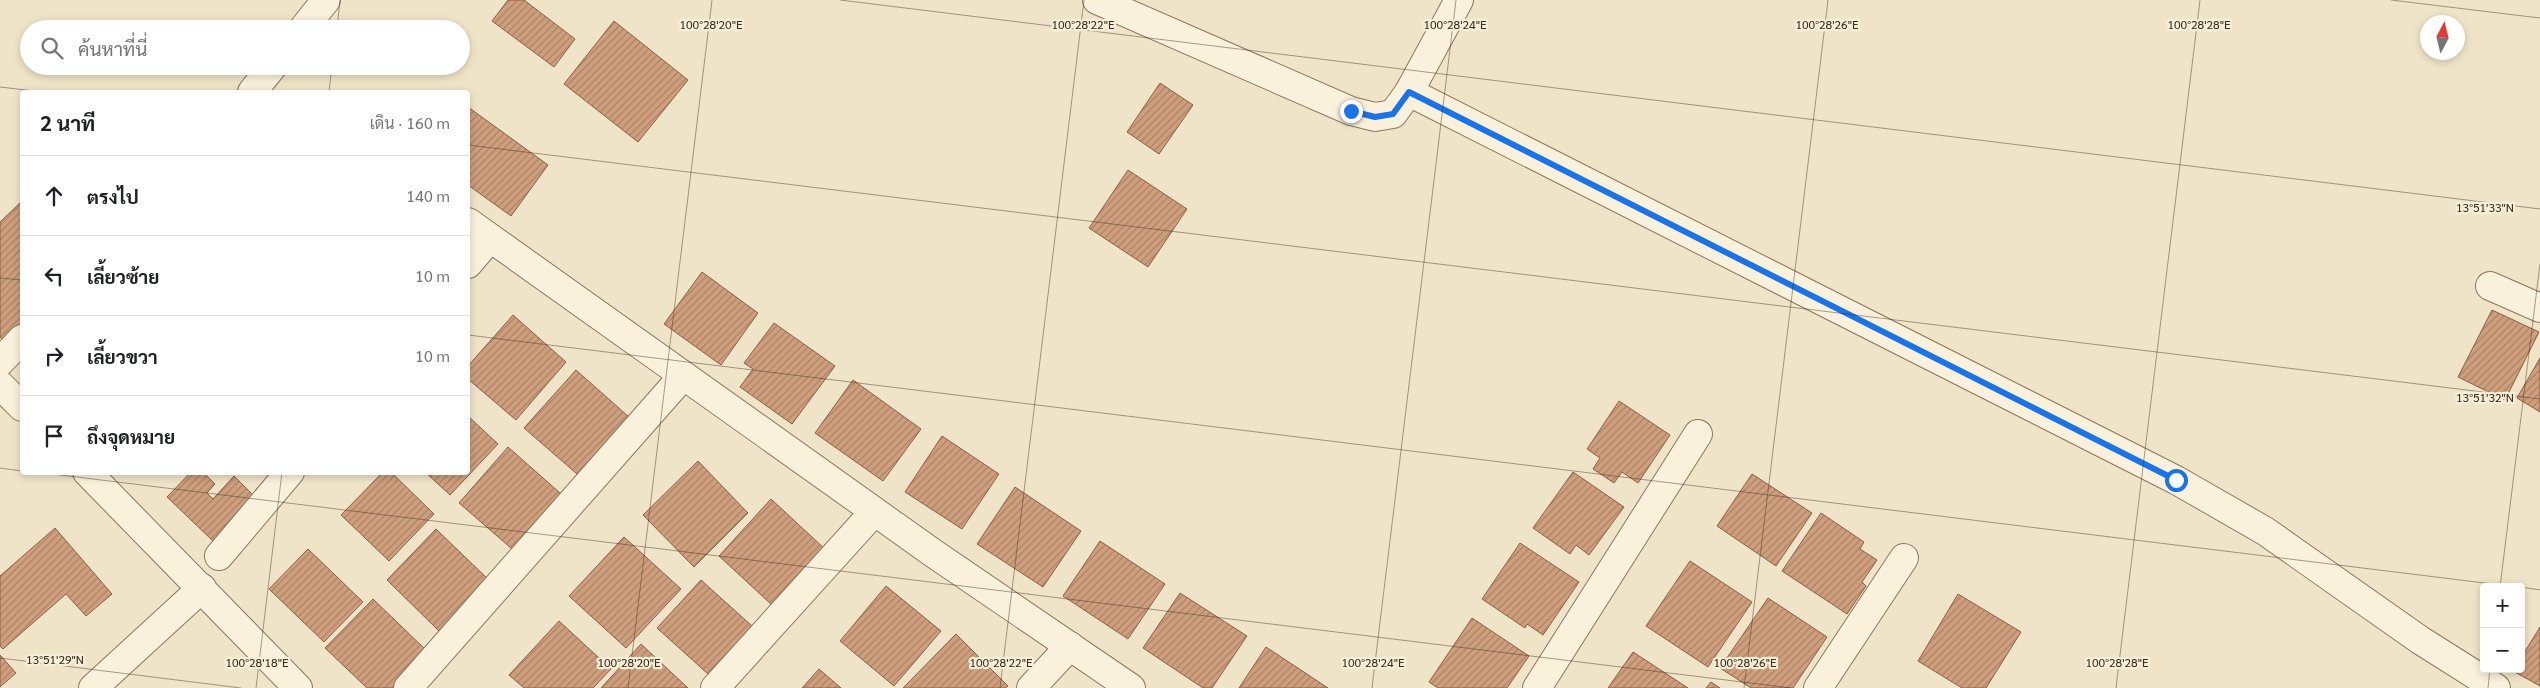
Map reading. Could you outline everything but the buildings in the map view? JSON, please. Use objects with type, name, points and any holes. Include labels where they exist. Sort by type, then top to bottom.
[{"type":"street","points":[[310,20],[326,0]]},
{"type":"street","points":[[1097,0],[1351,111],[1375,117],[1393,114],[1409,92],[1459,0]]},
{"type":"street","points":[[254,90],[266,75]]},
{"type":"street","points":[[1409,92],[2176,480],[2265,531],[2420,640],[2496,688]]},
{"type":"street","points":[[470,223],[874,512],[1131,688]]},
{"type":"street","points":[[470,262],[490,238]]},
{"type":"street","points":[[2490,286],[2540,308]]},
{"type":"street","points":[[0,362],[20,341]]},
{"type":"street","points":[[408,688],[683,376]]},
{"type":"street","points":[[0,385],[20,406]]},
{"type":"street","points":[[1537,688],[1698,434]]},
{"type":"street","points":[[90,475],[298,688]]},
{"type":"street","points":[[219,556],[287,475]]},
{"type":"street","points":[[715,688],[874,512]]},
{"type":"street","points":[[1818,688],[1904,558]]},
{"type":"street","points":[[93,688],[202,588]]},
{"type":"street","points":[[1031,688],[1070,646]]},
{"type":"route","points":[[1351,111],[1375,117],[1393,114],[1409,92],[2176,480]]}]
